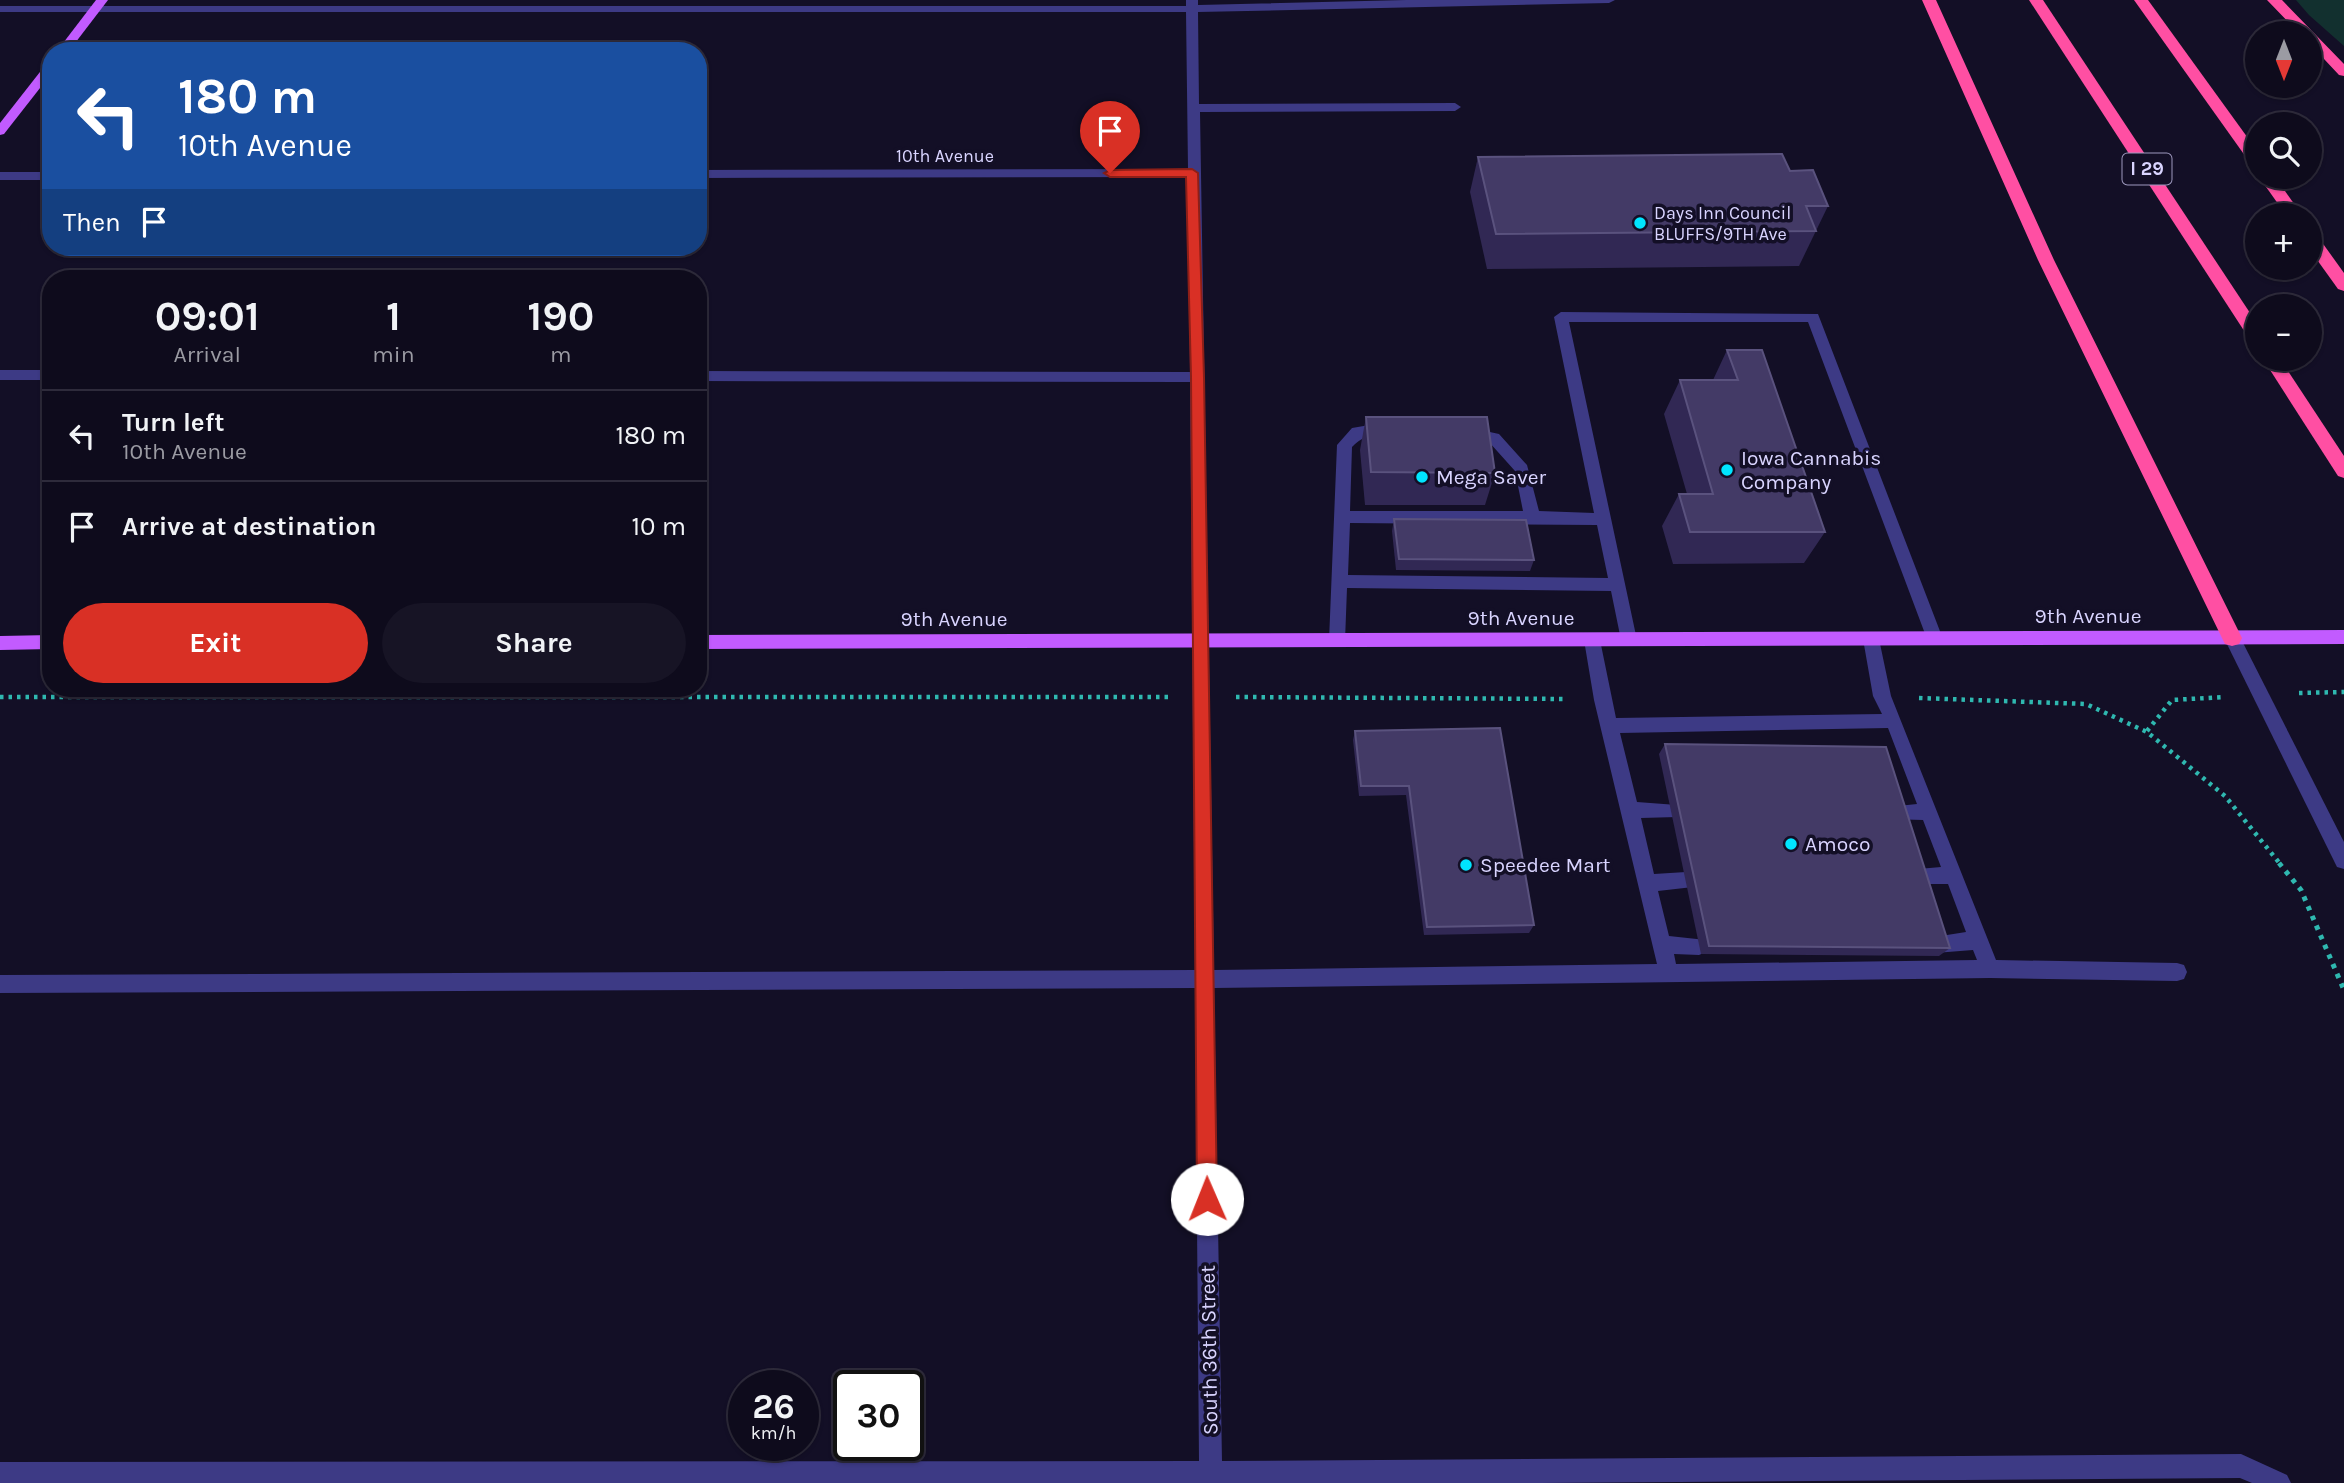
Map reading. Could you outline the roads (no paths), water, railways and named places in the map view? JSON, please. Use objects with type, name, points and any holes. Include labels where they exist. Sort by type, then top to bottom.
[{"type":"highway","points":[[1929,0],[2046,260],[2232,638]]},
{"type":"highway","name":"I 29","points":[[2036,0],[2245,319]]},
{"type":"highway","points":[[2141,0],[2245,146]]},
{"type":"highway","points":[[2274,0],[2295,21]]},
{"type":"highway","points":[[2322,49],[2344,72]]},
{"type":"highway","points":[[2322,255],[2344,285]]},
{"type":"highway","points":[[2279,371],[2344,471]]},
{"type":"main road","points":[[70,42],[99,4]]},
{"type":"main road","points":[[0,131],[42,77]]},
{"type":"main road","name":"9th Avenue","points":[[707,642],[2344,637]]},
{"type":"main road","points":[[0,643],[42,642]]},
{"type":"street","points":[[0,9],[99,4],[1192,4],[1609,0]]},
{"type":"street","name":"South 36th Street","points":[[1192,4],[1192,173],[1198,377],[1211,1478]]},
{"type":"street","points":[[1192,108],[1455,107]]},
{"type":"street","name":"10th Avenue","points":[[707,174],[1192,173]]},
{"type":"street","points":[[0,176],[42,176]]},
{"type":"street","points":[[1629,640],[1561,317],[1813,317],[1935,639]]},
{"type":"street","points":[[0,375],[42,376]]},
{"type":"street","points":[[707,376],[1198,377]]},
{"type":"street","points":[[1337,641],[1345,444],[1357,432],[1375,428],[1403,428]]},
{"type":"street","points":[[1457,430],[1494,438],[1522,469],[1532,517]]},
{"type":"street","points":[[1340,517],[1604,519]]},
{"type":"street","points":[[1339,581],[1618,585]]},
{"type":"street","points":[[2232,638],[2344,861]]},
{"type":"street","points":[[1871,639],[1882,696],[1990,969]]},
{"type":"street","points":[[1592,640],[1603,700],[1669,974]]},
{"type":"street","points":[[1609,726],[1894,721]]},
{"type":"street","points":[[1629,810],[1671,811]]},
{"type":"street","points":[[1894,813],[1929,812]]},
{"type":"street","points":[[1914,876],[1954,875]]},
{"type":"street","points":[[1647,883],[1686,881]]},
{"type":"street","points":[[1935,944],[1980,940]]},
{"type":"street","points":[[1662,945],[1699,946]]},
{"type":"street","points":[[0,984],[1204,979],[1990,969],[2177,972]]},
{"type":"street","points":[[0,1474],[1211,1478],[2241,1466],[2279,1483]]},
{"type":"place","name":"Days Inn Council BLUFFS/9TH Ave","points":[[1640,223]]},
{"type":"place","name":"Iowa Cannabis Company","points":[[1727,470]]},
{"type":"place","name":"Mega Saver","points":[[1422,477]]},
{"type":"place","name":"Amoco","points":[[1791,844]]},
{"type":"place","name":"Speedee Mart","points":[[1466,865]]}]
